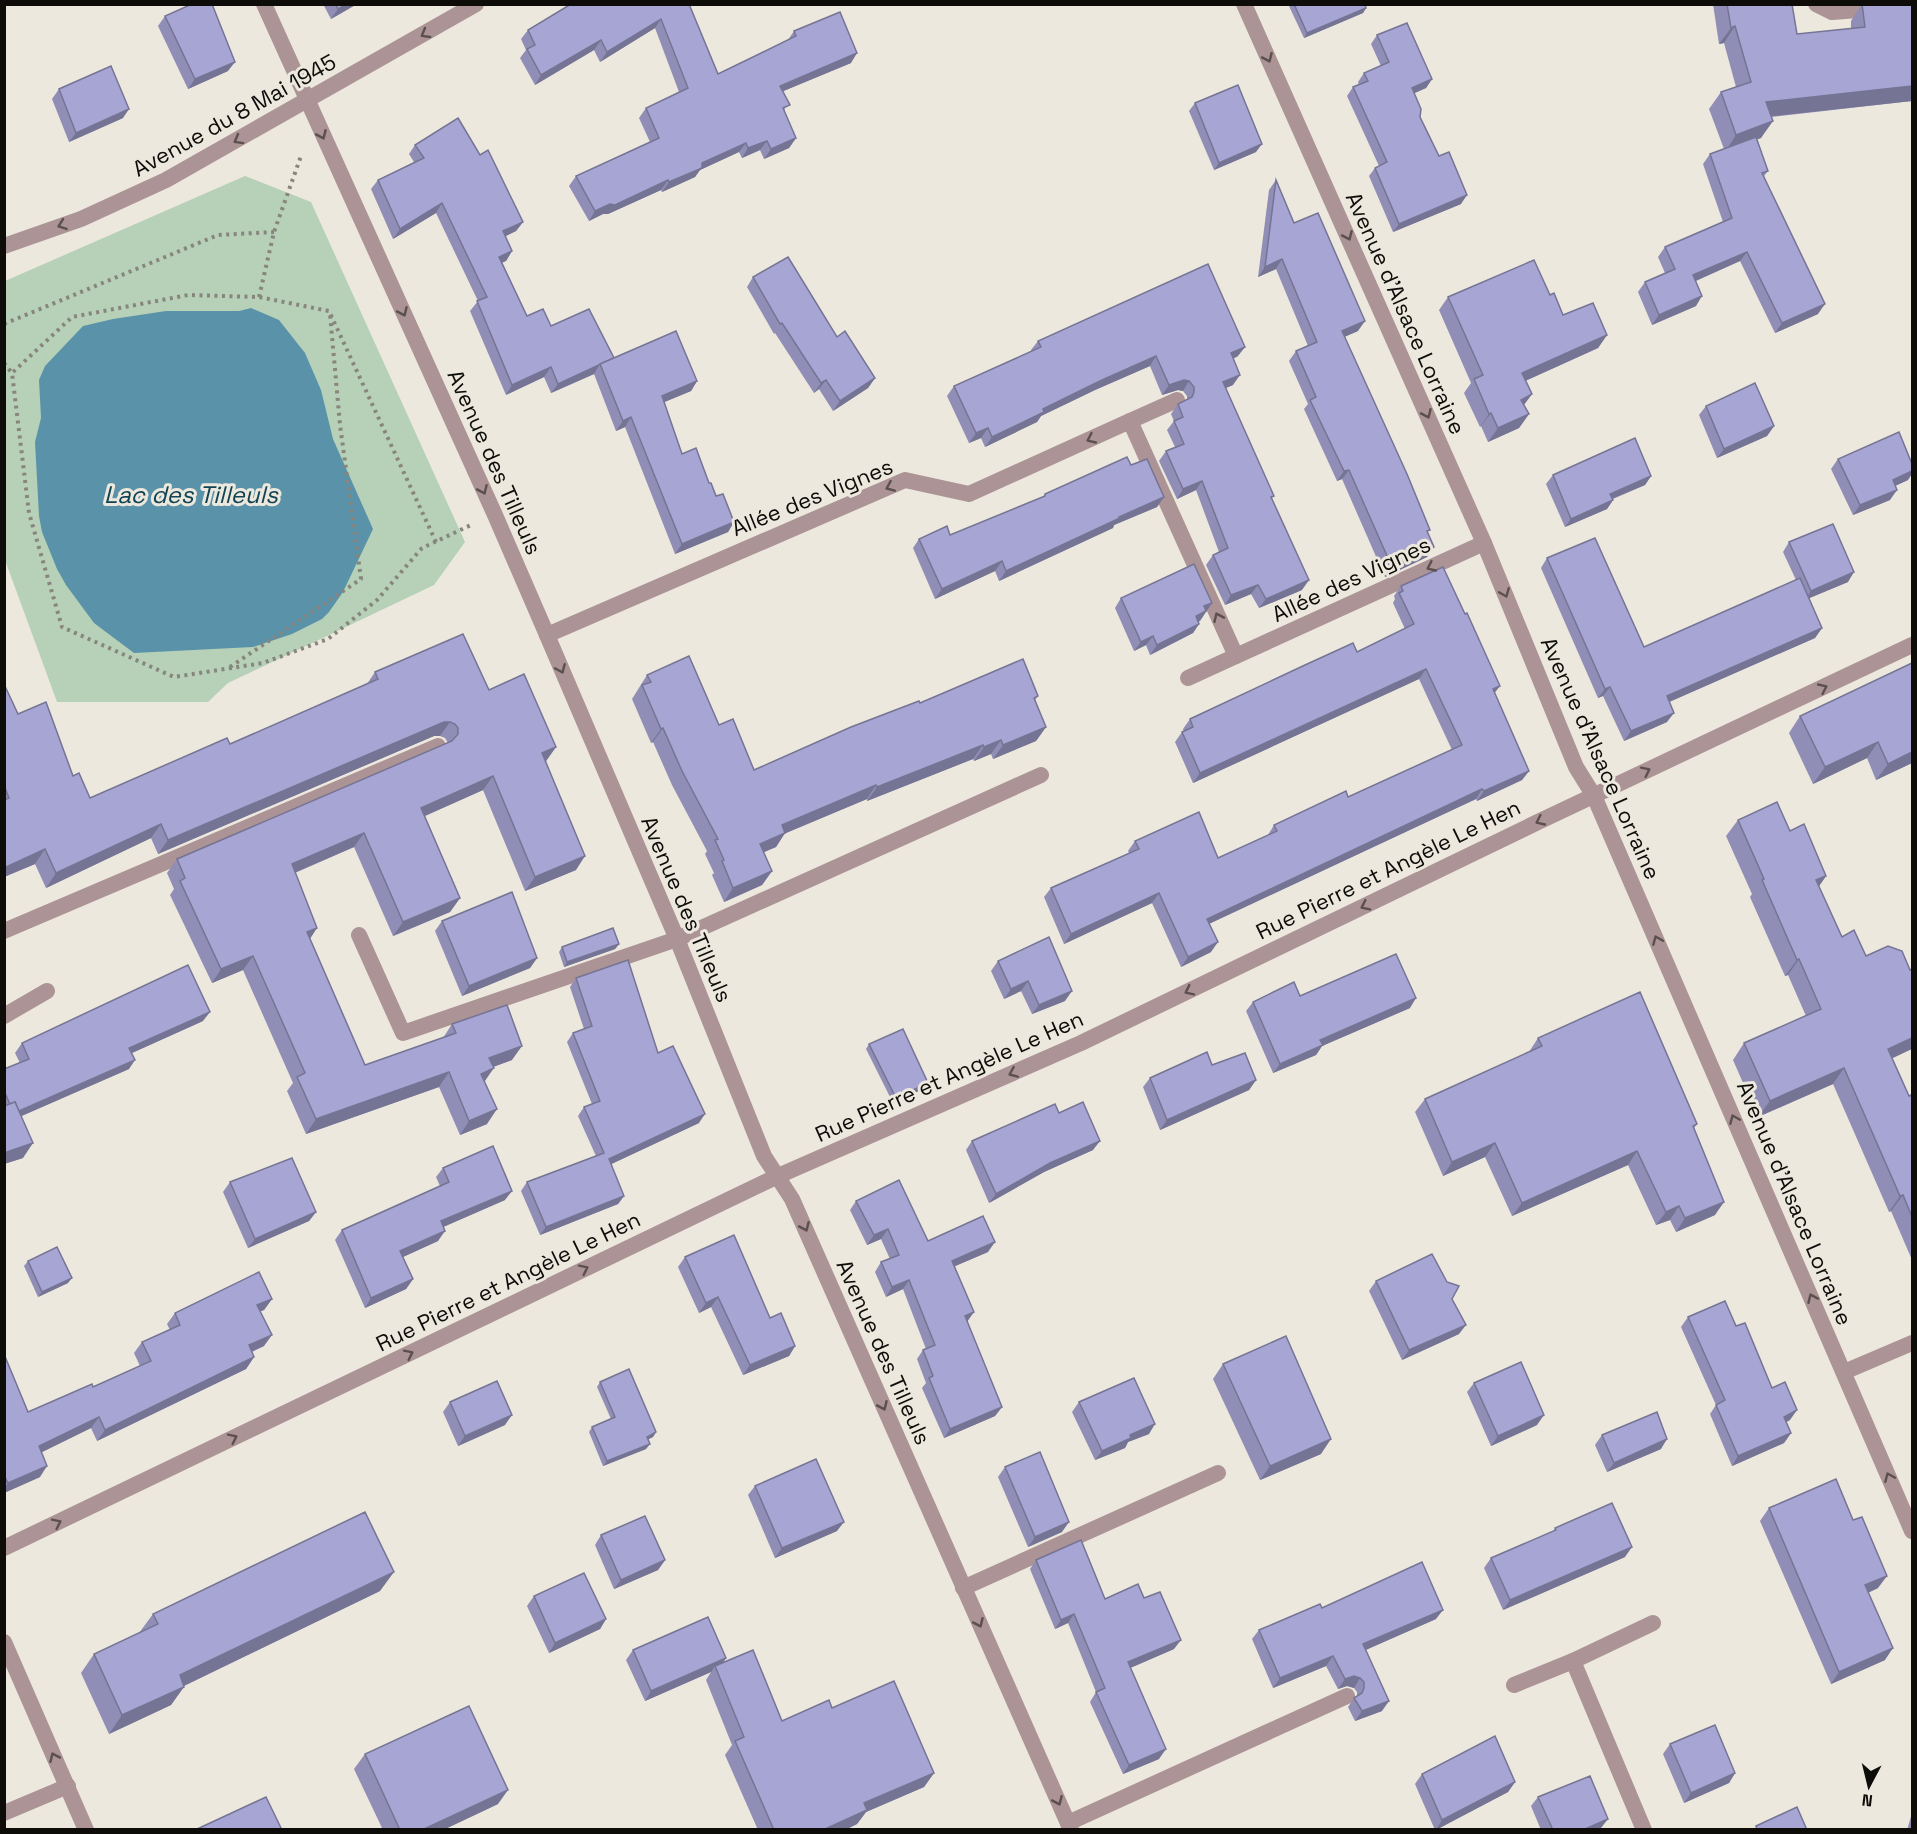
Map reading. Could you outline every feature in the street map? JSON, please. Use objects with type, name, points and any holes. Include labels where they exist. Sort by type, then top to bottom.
[{"type":"street","name":"Avenue des Tilleuls","points":[[264,4],[495,515],[677,939],[764,1156],[792,1199],[1070,1826]]},
{"type":"street","name":"Avenue du 8 Mai 1945","points":[[4,246],[81,219],[166,180],[476,4]]},
{"type":"street","name":"Avenue d'Alsace Lorraine","points":[[1244,4],[1484,543],[1576,767],[1593,796],[1912,1531]]},
{"type":"street","points":[[1816,4],[1832,12],[1912,6]]},
{"type":"street","name":"Allée des Vignes","points":[[547,635],[905,480],[969,494],[1177,399]]},
{"type":"street","points":[[1130,421],[1236,656]]},
{"type":"street","name":"Allée des Vignes","points":[[1188,678],[1484,543]]},
{"type":"street","name":"Rue Pierre et Angèle Le Hen","points":[[4,1548],[778,1176],[1081,1044],[1593,796],[1912,645]]},
{"type":"street","points":[[4,931],[438,746]]},
{"type":"street","points":[[359,936],[403,1033],[677,939],[1041,775]]},
{"type":"street","points":[[4,1016],[47,990]]},
{"type":"street","points":[[1844,1372],[1912,1343]]},
{"type":"street","points":[[963,1588],[1218,1473]]},
{"type":"street","points":[[1514,1685],[1573,1661],[1653,1623]]},
{"type":"street","points":[[4,1642],[86,1830]]},
{"type":"street","points":[[1573,1661],[1644,1830]]},
{"type":"street","points":[[1070,1826],[1347,1696]]},
{"type":"street","points":[[4,1813],[68,1786]]},
{"type":"path","points":[[259,297],[274,232],[301,156]]},
{"type":"path","points":[[4,324],[218,236],[274,232]]},
{"type":"path","points":[[12,373],[72,316],[188,295],[259,297],[329,310]]},
{"type":"path","points":[[329,310],[436,542]]},
{"type":"path","points":[[227,669],[361,579],[340,425],[329,310]]},
{"type":"path","points":[[4,363],[12,373],[28,513],[62,627],[174,677],[262,663],[328,639],[377,600],[422,548],[495,515]]},
{"type":"green space","points":[[245,176],[311,202],[465,542],[434,585],[228,683],[208,702],[57,702],[5,560],[5,281]]},
{"type":"water","name":"Lac des Tilleuls","points":[[251,308],[279,320],[305,353],[321,390],[333,439],[373,529],[343,592],[322,619],[292,634],[253,647],[134,653],[94,623],[66,585],[42,532],[35,442],[41,418],[39,380],[45,366],[83,326],[166,311],[239,311]]},
{"type":"building","points":[[192,4],[212,4],[235,62],[195,79],[165,16]]},
{"type":"building","points":[[335,4],[347,4],[338,9]]},
{"type":"building","points":[[571,4],[689,4],[718,74],[796,36],[794,31],[840,12],[857,53],[780,86],[790,105],[783,108],[796,138],[771,149],[767,141],[748,148],[746,143],[702,163],[702,168],[669,182],[668,180],[615,205],[610,204],[595,211],[576,176],[659,138],[646,108],[688,88],[661,19],[607,52],[601,40],[541,75],[527,49],[535,45],[528,30]]},
{"type":"building","points":[[1294,4],[1365,4],[1366,8],[1307,33]]},
{"type":"building","points":[[1727,4],[1792,4],[1797,34],[1865,27],[1862,4],[1912,4],[1912,86],[1766,102],[1773,121],[1736,135],[1721,92],[1751,82],[1735,26],[1731,28]]},
{"type":"building","points":[[1407,23],[1432,79],[1412,88],[1421,109],[1420,117],[1439,156],[1449,152],[1467,195],[1399,224],[1375,168],[1387,162],[1353,87],[1368,81],[1364,73],[1389,62],[1377,35]]},
{"type":"building","points":[[111,66],[129,109],[76,133],[59,89]]},
{"type":"building","points":[[1238,85],[1262,144],[1219,163],[1195,103]]},
{"type":"building","points":[[458,118],[480,155],[488,150],[523,222],[503,231],[512,251],[499,257],[527,316],[543,309],[551,326],[589,309],[614,358],[558,384],[551,367],[512,385],[477,301],[487,297],[442,203],[400,229],[378,180],[424,158],[415,145]]},
{"type":"building","points":[[1756,137],[1768,171],[1762,173],[1825,304],[1782,323],[1747,252],[1693,275],[1702,296],[1659,315],[1645,282],[1675,269],[1665,247],[1732,218],[1710,154]]},
{"type":"building","points":[[1276,180],[1294,223],[1318,213],[1365,321],[1342,331],[1430,530],[1427,531],[1434,547],[1392,567],[1349,470],[1344,471],[1310,400],[1316,397],[1296,351],[1317,342],[1282,259],[1265,267]]},
{"type":"building","points":[[788,257],[837,337],[845,331],[875,378],[840,401],[826,380],[821,383],[782,323],[780,324],[753,277]]},
{"type":"building","points":[[1534,260],[1550,295],[1554,293],[1563,315],[1593,303],[1607,335],[1522,373],[1532,394],[1521,400],[1529,414],[1498,428],[1491,413],[1489,414],[1474,379],[1483,375],[1448,297]]},
{"type":"building","points":[[1208,264],[1245,347],[1231,353],[1240,375],[1223,382],[1309,580],[1266,599],[1258,585],[1231,595],[1213,555],[1228,548],[1202,481],[1183,489],[1166,451],[1184,444],[1174,421],[1183,417],[1178,404],[1192,397],[1194,387],[1189,381],[1184,380],[1169,385],[1156,356],[1043,409],[1044,412],[992,437],[988,428],[976,433],[954,386],[1041,347],[1038,341]]},
{"type":"building","points":[[676,331],[697,381],[662,396],[682,454],[696,448],[709,483],[716,496],[723,494],[734,522],[682,544],[631,417],[623,421],[600,364]]},
{"type":"building","points":[[1755,383],[1774,426],[1724,449],[1706,406]]},
{"type":"building","points":[[1899,432],[1912,464],[1912,471],[1893,480],[1897,490],[1860,505],[1838,459]]},
{"type":"building","points":[[1635,438],[1651,476],[1610,494],[1613,500],[1571,519],[1553,475]]},
{"type":"building","points":[[1127,457],[1131,465],[1147,459],[1164,497],[1006,571],[1002,561],[942,589],[919,539],[947,526],[950,535],[1045,496],[1045,494]]},
{"type":"building","points":[[1833,524],[1854,572],[1811,591],[1789,542]]},
{"type":"building","points":[[1595,538],[1644,647],[1800,578],[1822,628],[1667,696],[1674,713],[1631,731],[1610,687],[1605,689],[1547,558]]},
{"type":"building","points":[[1194,564],[1212,603],[1204,606],[1206,611],[1196,616],[1199,624],[1157,645],[1153,636],[1141,642],[1121,598]]},
{"type":"building","points":[[1443,567],[1500,686],[1493,689],[1529,771],[1484,791],[1482,789],[1207,919],[1218,942],[1188,957],[1159,893],[1071,934],[1051,888],[1139,849],[1135,841],[1199,812],[1218,858],[1277,831],[1274,825],[1346,791],[1348,797],[1462,745],[1426,669],[1200,773],[1182,732],[1193,727],[1190,719],[1305,665],[1353,643],[1357,652],[1414,624],[1399,593],[1403,591],[1401,586]]},
{"type":"building","points":[[463,634],[489,690],[524,674],[556,747],[542,753],[585,856],[535,877],[493,776],[421,808],[460,898],[403,922],[364,833],[292,864],[317,928],[307,932],[365,1065],[456,1033],[452,1024],[507,1005],[522,1046],[489,1058],[494,1068],[481,1074],[497,1109],[469,1121],[449,1072],[316,1119],[297,1077],[305,1073],[253,956],[221,969],[180,881],[185,878],[177,859],[452,741],[458,734],[455,724],[444,722],[168,840],[161,824],[56,873],[45,849],[4,868],[4,800],[9,798],[4,785],[4,684],[18,714],[46,702],[73,776],[79,773],[90,798],[227,738],[230,744],[378,679],[375,672]]},
{"type":"building","points":[[689,656],[719,725],[733,719],[754,770],[851,727],[919,701],[920,703],[1023,659],[1038,696],[1034,698],[1046,727],[1003,745],[1001,740],[984,747],[983,745],[877,787],[876,785],[782,825],[785,833],[760,844],[772,871],[733,888],[715,840],[718,839],[682,771],[663,728],[661,729],[642,685],[651,682],[647,675]]},
{"type":"building","points":[[1912,663],[1912,752],[1888,764],[1878,742],[1825,767],[1800,716]]},
{"type":"building","points":[[1777,802],[1790,831],[1804,824],[1826,876],[1816,880],[1842,937],[1854,930],[1866,956],[1888,946],[1902,951],[1910,970],[1912,969],[1912,1038],[1888,1049],[1912,1099],[1912,1217],[1903,1195],[1900,1196],[1844,1068],[1770,1101],[1744,1043],[1821,1009],[1799,959],[1797,960],[1738,820]]},
{"type":"building","points":[[512,892],[537,958],[469,986],[442,921]]},
{"type":"building","points":[[613,928],[619,944],[567,962],[562,947]]},
{"type":"building","points":[[1049,937],[1072,991],[1039,1005],[1028,981],[1011,989],[998,961]]},
{"type":"building","points":[[1396,954],[1416,998],[1320,1040],[1323,1045],[1280,1064],[1253,1002],[1294,982],[1300,996]]},
{"type":"building","points":[[628,960],[658,1053],[673,1046],[705,1114],[609,1159],[624,1196],[546,1227],[527,1182],[604,1153],[584,1107],[600,1101],[573,1033],[592,1026],[576,978]]},
{"type":"building","points":[[188,965],[210,1012],[129,1048],[135,1060],[19,1111],[15,1102],[10,1104],[4,1091],[4,1069],[29,1059],[22,1043]]},
{"type":"building","points":[[1640,992],[1697,1124],[1693,1126],[1724,1202],[1685,1218],[1679,1206],[1666,1212],[1637,1151],[1522,1203],[1495,1143],[1452,1162],[1425,1099],[1542,1046],[1538,1038]]},
{"type":"building","points":[[903,1029],[928,1083],[896,1098],[869,1044]]},
{"type":"building","points":[[1207,1052],[1212,1065],[1245,1053],[1256,1080],[1167,1120],[1150,1078]]},
{"type":"building","points":[[15,1102],[33,1143],[4,1153],[4,1106]]},
{"type":"building","points":[[1083,1102],[1100,1141],[1050,1163],[996,1194],[972,1141],[1055,1104],[1059,1113]]},
{"type":"building","points":[[493,1146],[512,1191],[441,1221],[445,1231],[400,1251],[413,1279],[371,1298],[342,1230],[449,1182],[443,1168]]},
{"type":"building","points":[[292,1158],[316,1212],[255,1239],[230,1182]]},
{"type":"building","points":[[899,1180],[928,1241],[983,1216],[995,1242],[952,1261],[974,1312],[965,1316],[1002,1407],[950,1429],[929,1378],[933,1376],[923,1350],[935,1345],[909,1280],[892,1287],[881,1262],[899,1255],[888,1229],[874,1235],[856,1201]]},
{"type":"building","points":[[734,1235],[770,1318],[781,1313],[795,1346],[750,1365],[718,1297],[706,1303],[685,1257]]},
{"type":"building","points":[[57,1247],[72,1278],[42,1292],[28,1261]]},
{"type":"building","points":[[1432,1254],[1447,1282],[1459,1286],[1452,1299],[1466,1325],[1409,1350],[1376,1281]]},
{"type":"building","points":[[259,1272],[272,1299],[257,1305],[272,1335],[249,1345],[254,1357],[105,1430],[99,1417],[39,1446],[47,1466],[8,1483],[4,1475],[4,1354],[28,1412],[92,1384],[93,1387],[151,1361],[142,1342],[180,1325],[175,1313]]},
{"type":"building","points":[[1725,1301],[1736,1326],[1745,1323],[1772,1388],[1785,1382],[1797,1410],[1784,1417],[1791,1433],[1738,1456],[1716,1405],[1725,1400],[1688,1317]]},
{"type":"building","points":[[1286,1336],[1331,1439],[1270,1466],[1223,1364]]},
{"type":"building","points":[[1521,1362],[1544,1415],[1498,1436],[1474,1383]]},
{"type":"building","points":[[629,1369],[656,1432],[647,1437],[650,1444],[607,1461],[592,1427],[615,1417],[600,1382]]},
{"type":"building","points":[[1134,1378],[1155,1424],[1102,1451],[1079,1402]]},
{"type":"building","points":[[497,1381],[512,1415],[465,1436],[450,1402]]},
{"type":"building","points":[[1657,1412],[1667,1439],[1614,1463],[1602,1435]]},
{"type":"building","points":[[1040,1452],[1069,1522],[1035,1537],[1005,1467]]},
{"type":"building","points":[[816,1459],[844,1522],[782,1548],[755,1486]]},
{"type":"building","points":[[1836,1479],[1853,1520],[1862,1517],[1887,1576],[1865,1585],[1893,1648],[1839,1672],[1769,1508]]},
{"type":"building","points":[[1612,1503],[1632,1547],[1510,1600],[1491,1558]]},
{"type":"building","points":[[365,1512],[394,1572],[180,1675],[184,1687],[122,1715],[94,1654],[158,1624],[153,1614]]},
{"type":"building","points":[[645,1516],[665,1560],[621,1580],[601,1535]]},
{"type":"building","points":[[1081,1540],[1105,1599],[1138,1584],[1144,1598],[1160,1592],[1181,1640],[1128,1662],[1166,1749],[1129,1765],[1096,1692],[1105,1688],[1074,1614],[1061,1620],[1036,1560]]},
{"type":"building","points":[[1422,1562],[1443,1610],[1363,1644],[1389,1701],[1362,1711],[1354,1698],[1362,1693],[1364,1682],[1354,1676],[1345,1679],[1333,1656],[1280,1678],[1259,1630],[1320,1604],[1322,1608]]},
{"type":"building","points":[[584,1573],[606,1619],[555,1643],[534,1596]]},
{"type":"building","points":[[708,1617],[726,1658],[651,1691],[633,1650]]},
{"type":"building","points":[[753,1650],[782,1721],[829,1700],[832,1708],[894,1681],[934,1773],[864,1803],[867,1810],[823,1830],[774,1830],[735,1741],[744,1737],[715,1666]]},
{"type":"building","points":[[469,1706],[508,1790],[422,1830],[400,1830],[365,1754]]},
{"type":"building","points":[[1715,1725],[1735,1773],[1691,1793],[1670,1744]]},
{"type":"building","points":[[1495,1736],[1515,1782],[1442,1820],[1422,1774]]},
{"type":"building","points":[[1590,1776],[1608,1819],[1583,1830],[1553,1830],[1538,1797]]},
{"type":"building","points":[[266,1797],[282,1830],[195,1830]]},
{"type":"building","points":[[1797,1807],[1807,1830],[1757,1830],[1756,1826]]}]
